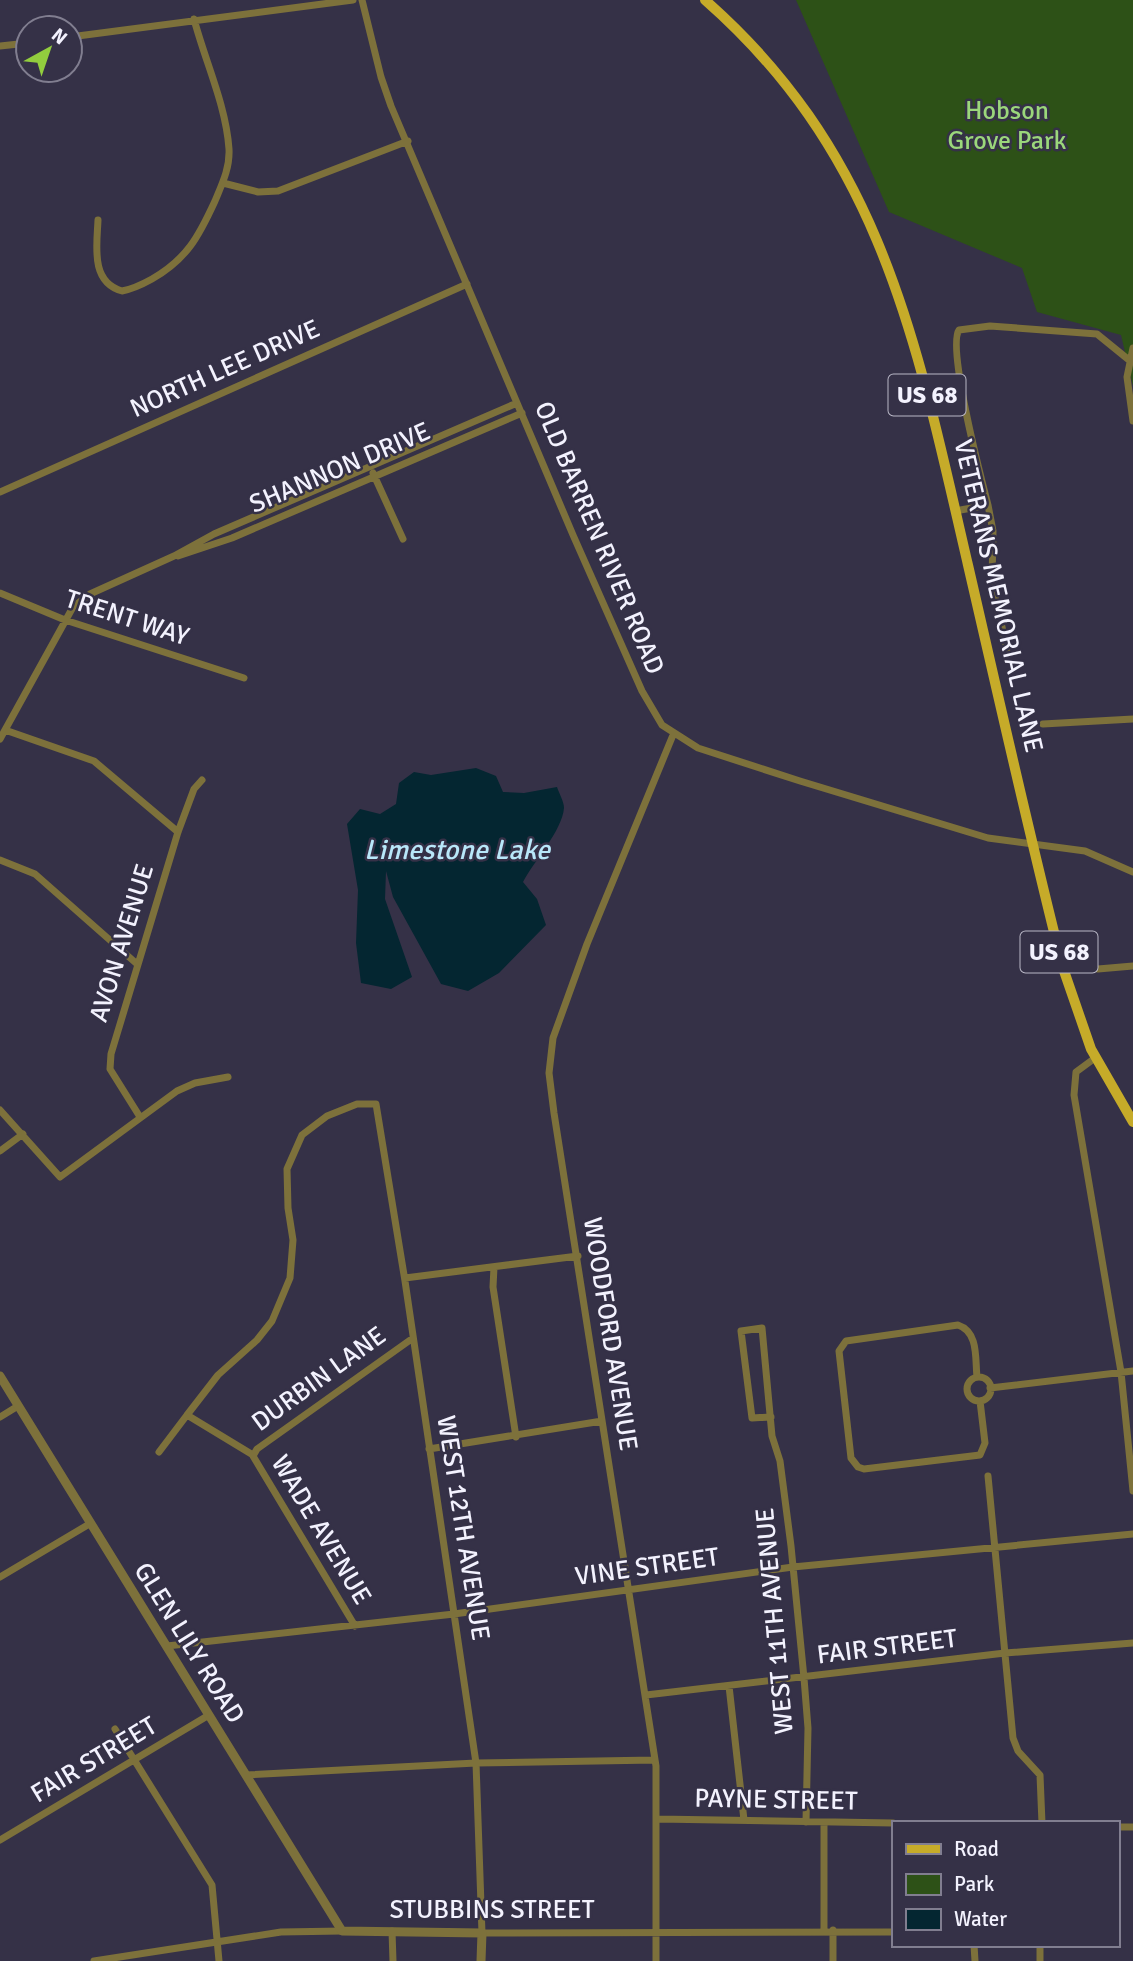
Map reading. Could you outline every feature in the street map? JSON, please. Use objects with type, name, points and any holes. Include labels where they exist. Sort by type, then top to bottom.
[{"type":"main road","name":"VETERANS MEMORIAL LANE","points":[[705,0],[742,34],[791,91],[829,145],[864,208],[907,318],[1069,991],[1095,1058],[1133,1122]]},
{"type":"street","points":[[84,35],[353,0]]},
{"type":"street","name":"OLD BARREN RIVER ROAD","points":[[362,0],[386,92],[517,403],[655,716],[674,735],[710,752],[988,838],[1085,851],[1133,872]]},
{"type":"street","points":[[98,220],[96,263],[112,287],[122,291],[132,289],[172,267],[190,251],[223,183],[229,158],[228,138],[194,19]]},
{"type":"street","points":[[223,183],[258,192],[278,191],[408,141]]},
{"type":"street","name":"NORTH LEE DRIVE","points":[[0,492],[467,284]]},
{"type":"street","points":[[1007,649],[991,574],[993,531],[967,415],[955,344],[959,330],[990,326],[1097,334],[1129,359]]},
{"type":"street","points":[[1133,348],[1127,377],[1133,421]]},
{"type":"street","name":"SHANNON DRIVE","points":[[0,739],[73,607],[90,594],[268,510],[517,403]]},
{"type":"street","name":"SHANNON DRIVE","points":[[174,556],[198,551],[522,413]]},
{"type":"street","points":[[443,434],[448,444]]},
{"type":"street","points":[[370,466],[403,539]]},
{"type":"street","points":[[955,511],[988,505]]},
{"type":"street","points":[[268,510],[272,520]]},
{"type":"street","name":"TRENT WAY","points":[[0,593],[65,620],[243,678]]},
{"type":"street","points":[[1042,724],[1133,719]]},
{"type":"street","points":[[5,730],[94,761],[178,832]]},
{"type":"street","name":"WOODFORD AVENUE","points":[[656,1961],[658,1819],[655,1760],[552,1099],[550,1048],[567,993],[674,735]]},
{"type":"street","name":"AVON AVENUE","points":[[140,1117],[116,1081],[110,1063],[178,832],[194,789],[202,780]]},
{"type":"street","points":[[0,860],[35,874],[137,964]]},
{"type":"street","points":[[1098,969],[1133,966]]},
{"type":"street","points":[[1095,1058],[1077,1071],[1073,1087],[1121,1371],[1133,1491]]},
{"type":"street","points":[[0,1110],[61,1177],[186,1086],[228,1077]]},
{"type":"street","name":"WEST 12TH AVENUE","points":[[187,1415],[218,1375],[257,1340],[272,1321],[290,1278],[293,1240],[288,1208],[287,1169],[302,1135],[327,1116],[357,1104],[376,1104],[405,1278],[476,1763],[481,1961]]},
{"type":"street","points":[[0,1151],[23,1134]]},
{"type":"street","points":[[405,1278],[578,1256]]},
{"type":"street","points":[[494,1267],[493,1287],[516,1437]]},
{"type":"street","points":[[977,1377],[973,1339],[967,1329],[958,1325],[846,1341],[839,1351],[851,1458],[858,1467],[864,1469],[980,1455],[985,1443],[980,1401]]},
{"type":"street","name":"WEST 11TH AVENUE","points":[[771,1418],[752,1418],[741,1331],[762,1328],[771,1418],[781,1468],[808,1728],[806,1822]]},
{"type":"street","name":"DURBIN LANE","points":[[253,1456],[327,1396],[413,1338]]},
{"type":"street","points":[[990,1388],[1133,1371]]},
{"type":"street","name":"GLEN LILY ROAD","points":[[0,1376],[342,1931]]},
{"type":"street","points":[[977,1377],[985,1379],[990,1388],[988,1397],[980,1401],[970,1398],[967,1391],[968,1384],[977,1377]]},
{"type":"street","points":[[0,1417],[18,1406]]},
{"type":"street","points":[[159,1452],[187,1415],[253,1456]]},
{"type":"street","points":[[429,1449],[602,1421]]},
{"type":"street","name":"WADE AVENUE","points":[[253,1456],[355,1626]]},
{"type":"street","points":[[988,1475],[1014,1742],[1018,1751],[1040,1774],[1042,1821]]},
{"type":"street","points":[[0,1577],[91,1523]]},
{"type":"street","name":"VINE STREET","points":[[167,1646],[454,1614],[793,1567],[1133,1534]]},
{"type":"street","name":"FAIR STREET","points":[[646,1695],[1004,1653],[1133,1643]]},
{"type":"street","points":[[729,1686],[744,1820]]},
{"type":"street","name":"FAIR STREET","points":[[0,1840],[209,1715]]},
{"type":"street","points":[[115,1729],[212,1885],[219,1961]]},
{"type":"street","points":[[246,1775],[476,1763],[655,1760]]},
{"type":"street","name":"PAYNE STREET","points":[[658,1819],[892,1823]]},
{"type":"street","points":[[824,1822],[824,1930]]},
{"type":"street","points":[[833,1930],[834,1961]]},
{"type":"street","points":[[393,1931],[393,1961]]},
{"type":"street","name":"STUBBINS STREET","points":[[94,1961],[281,1932],[892,1932]]},
{"type":"green space","name":"Hobson Grove Park","points":[[796,0],[1133,0],[1133,386],[1121,335],[1037,312],[1022,268],[889,212]]},
{"type":"water","name":"Limestone Lake","points":[[476,768],[496,776],[503,792],[524,793],[557,787],[564,806],[562,817],[523,882],[537,899],[546,925],[499,973],[468,991],[441,984],[393,897],[386,871],[385,899],[412,977],[391,989],[361,983],[356,943],[358,890],[347,824],[360,809],[380,814],[396,804],[399,783],[414,772],[431,775]]}]
